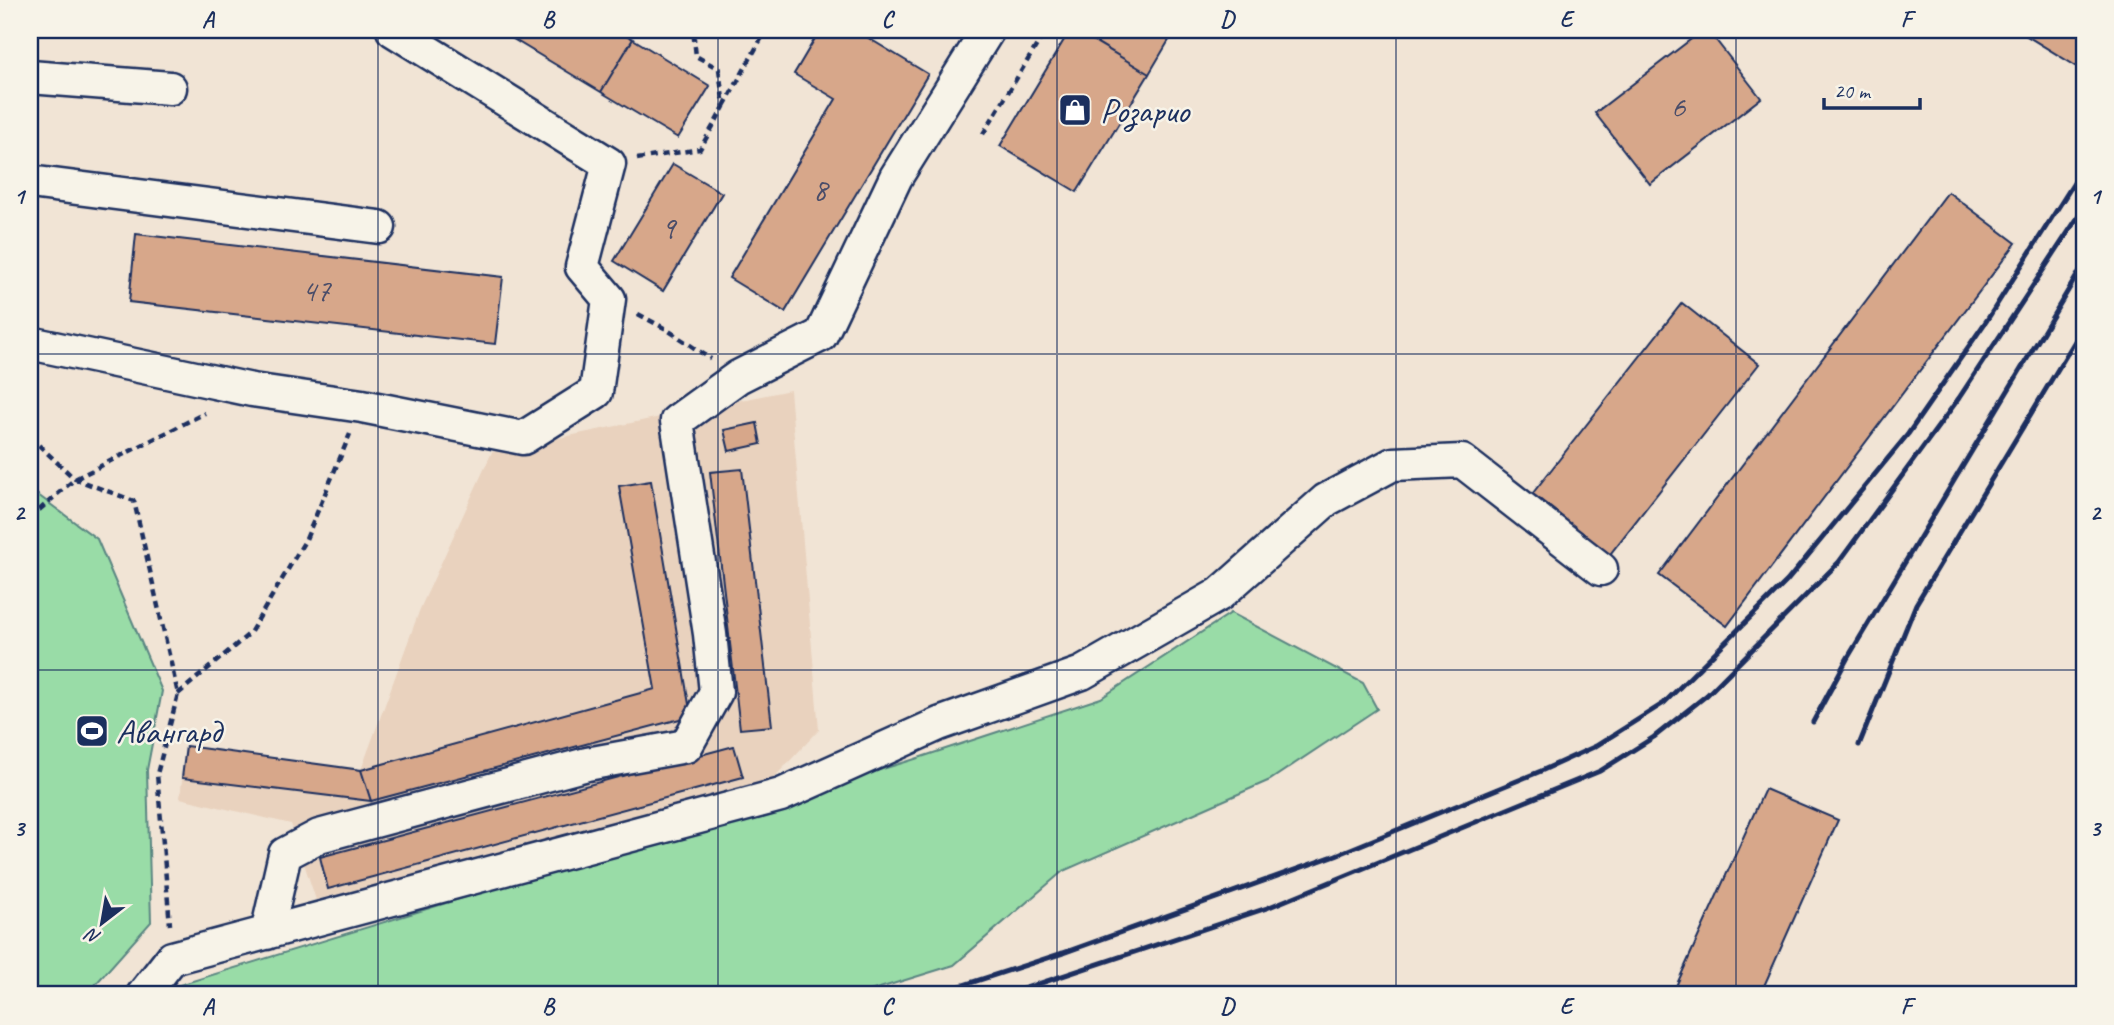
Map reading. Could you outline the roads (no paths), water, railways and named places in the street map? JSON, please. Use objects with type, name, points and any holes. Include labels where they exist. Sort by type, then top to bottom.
[{"type":"street","points":[[30,343],[252,390],[362,406],[523,438],[596,392],[609,299],[582,267],[609,164],[393,30]]},
{"type":"street","points":[[267,933],[285,855],[319,836],[587,764],[686,746],[716,692],[710,634],[677,421],[738,377],[821,335],[896,177],[988,30]]},
{"type":"street","points":[[30,77],[170,88]]},
{"type":"street","points":[[30,182],[379,227]]},
{"type":"street","points":[[143,995],[173,958],[781,795],[939,724],[1082,673],[1220,594],[1326,500],[1393,464],[1462,461],[1601,569]]},
{"type":"railway","points":[[933,995],[1063,953],[1336,855],[1596,746],[1664,703],[1787,581],[1908,434],[1987,320],[2084,167]]},
{"type":"railway","points":[[1005,995],[1267,908],[1600,771],[1654,737],[1707,695],[1839,562],[1959,398],[2084,208]]},
{"type":"railway","points":[[1813,722],[1847,659],[2084,264]]},
{"type":"railway","points":[[1859,745],[1916,604],[2084,326]]},
{"type":"place","name":"Розарио","points":[[1075,110]]},
{"type":"place","name":"Авангард","points":[[92,731]]}]
